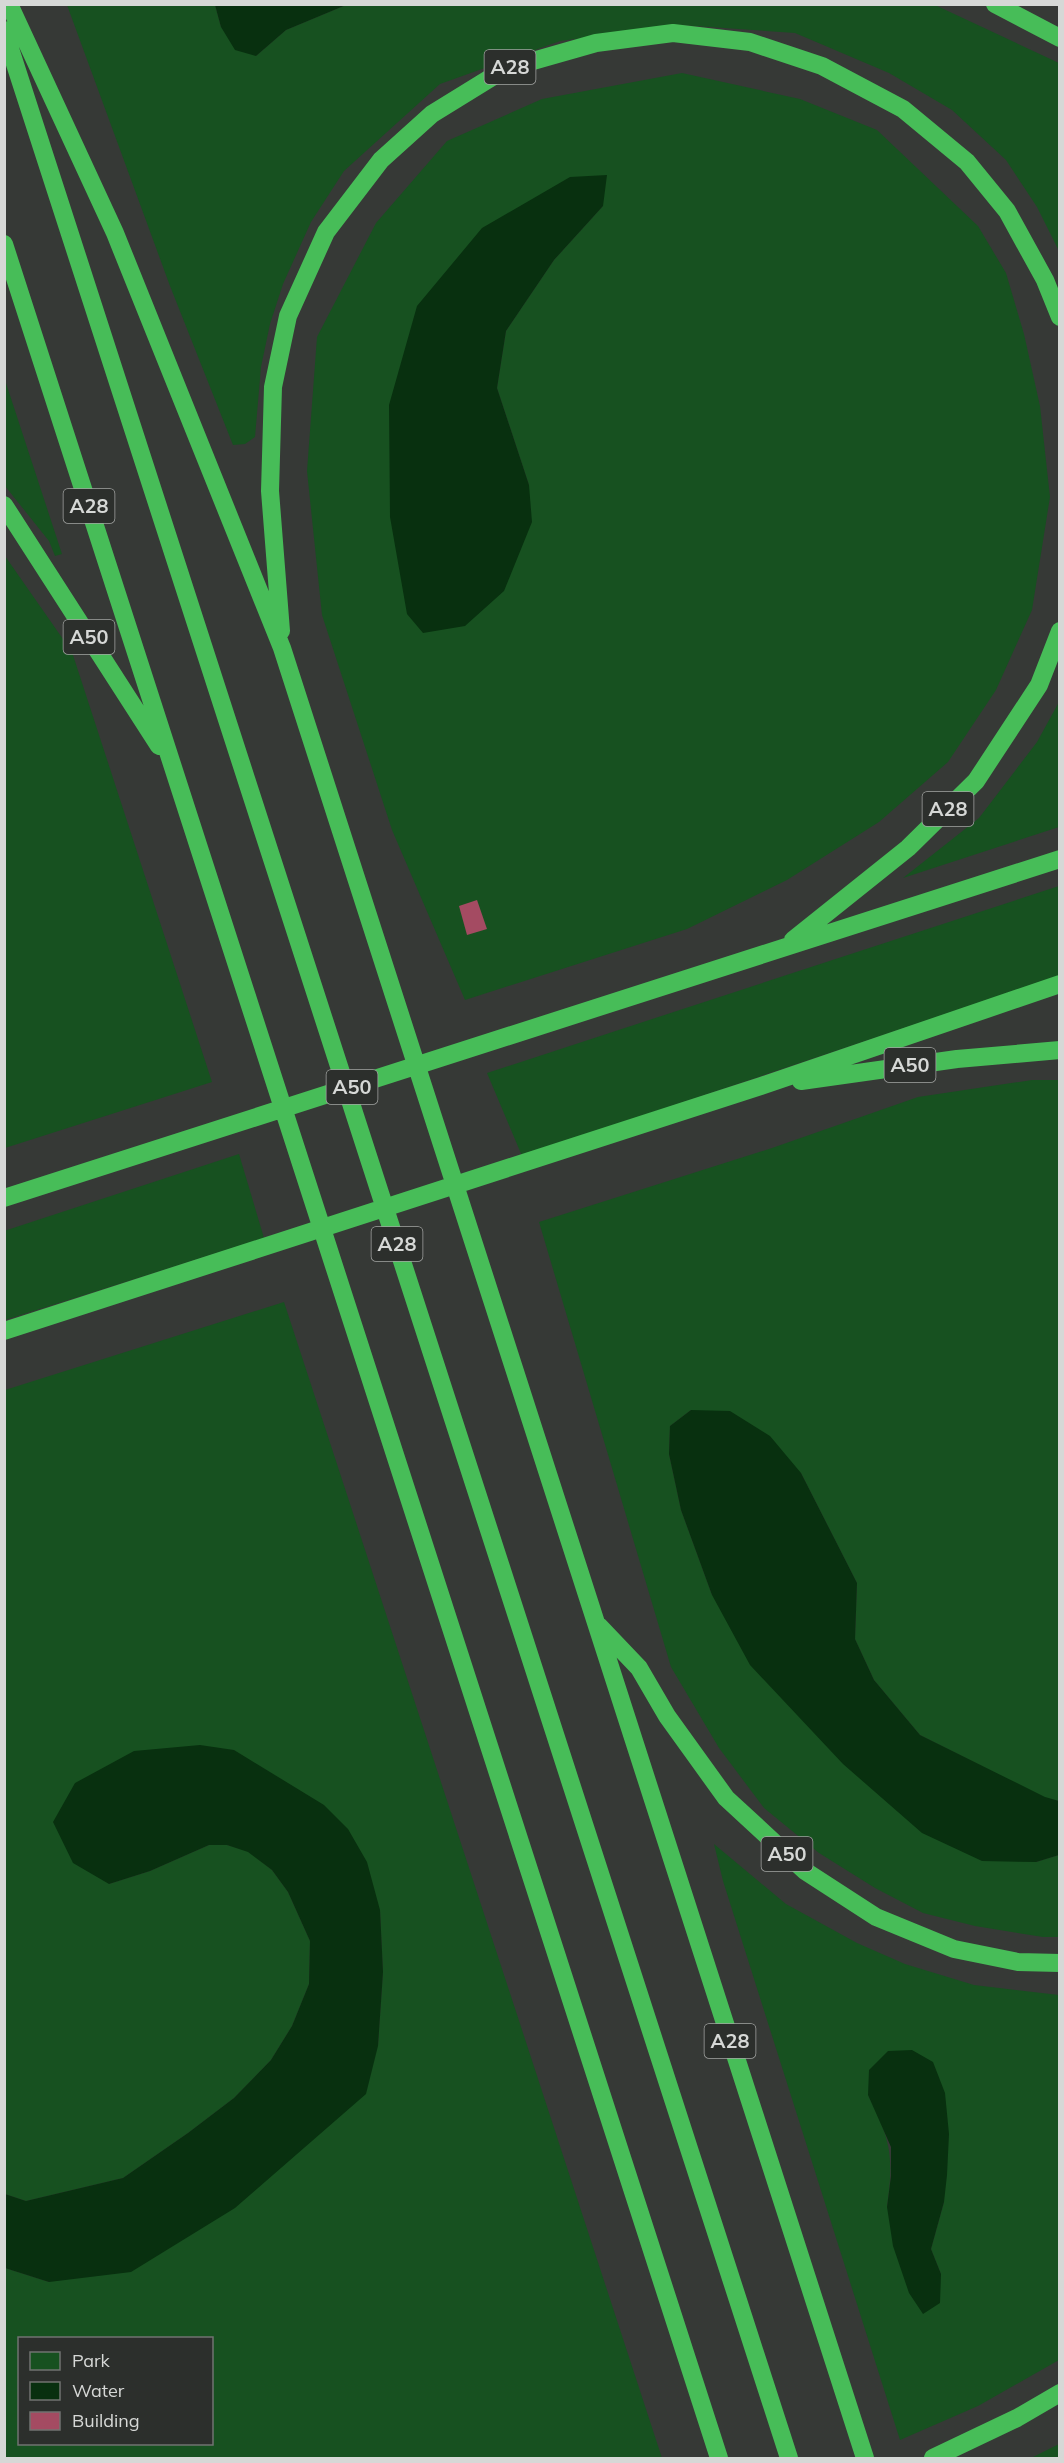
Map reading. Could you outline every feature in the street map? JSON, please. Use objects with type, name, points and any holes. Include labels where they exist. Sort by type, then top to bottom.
[{"type":"highway","name":"A28","points":[[9,4],[115,233],[282,648],[865,2458]]},
{"type":"highway","points":[[996,4],[1059,38]]},
{"type":"highway","name":"A28","points":[[4,30],[789,2458]]},
{"type":"highway","name":"A28","points":[[282,648],[270,491],[273,387],[288,316],[326,232],[381,159],[432,114],[505,69],[596,43],[673,33],[750,42],[822,66],[903,109],[967,162],[1007,211],[1045,280],[1059,317]]},
{"type":"highway","name":"A28","points":[[4,244],[719,2458]]},
{"type":"highway","name":"A50","points":[[4,505],[173,769]]},
{"type":"highway","name":"A28","points":[[786,946],[908,848],[976,781],[1039,685],[1059,631]]},
{"type":"highway","name":"A50","points":[[4,1198],[1059,859]]},
{"type":"highway","name":"A50","points":[[4,1331],[761,1086],[1059,984]]},
{"type":"highway","name":"A50","points":[[761,1086],[957,1059],[1059,1050]]},
{"type":"highway","name":"A50","points":[[596,1623],[639,1668],[667,1716],[726,1798],[805,1871],[876,1917],[954,1949],[1018,1962],[1059,1963]]},
{"type":"highway","points":[[933,2458],[1017,2418],[1059,2393]]},
{"type":"green space","points":[[67,5],[215,5],[221,27],[256,56],[286,30],[346,5],[935,5],[1059,63],[1059,251],[1037,207],[1006,160],[952,110],[889,73],[795,33],[680,25],[560,41],[440,84],[344,171],[311,222],[283,284],[270,324],[261,367],[255,437],[245,444],[233,445],[170,286]]},
{"type":"green space","points":[[682,73],[800,99],[877,130],[978,226],[1006,273],[1024,334],[1040,406],[1050,497],[1032,610],[996,690],[948,762],[879,822],[787,880],[687,929],[465,1000],[392,830],[322,615],[307,471],[317,337],[376,223],[447,141],[542,99]],"holes":[[[603,206],[554,260],[506,331],[497,388],[529,485],[407,614],[482,228]]]},
{"type":"green space","points":[[4,377],[62,554],[55,556],[49,541],[5,486]]},
{"type":"green space","points":[[5,556],[72,652],[212,1082],[5,1148]]},
{"type":"green space","points":[[1059,702],[1059,827],[903,878],[979,818],[1037,742]]},
{"type":"green space","points":[[1059,886],[1059,976],[522,1156],[487,1073]]},
{"type":"green space","points":[[1032,1080],[1059,1080],[1059,1801],[1045,1798],[920,1735],[874,1680],[855,1639],[857,1583],[801,1473],[691,1410],[670,1426],[669,1454],[681,1510],[712,1595],[1036,1862],[1059,1855],[1059,1937],[1043,1937],[975,1926],[923,1913],[875,1888],[819,1853],[764,1808],[719,1748],[671,1667],[539,1222],[772,1148],[918,1097]]},
{"type":"green space","points":[[239,1154],[264,1238],[5,1320],[4,1231]]},
{"type":"green space","points":[[284,1302],[662,2458],[5,2458],[5,2268],[49,2282],[378,2046],[383,1972],[380,1910],[234,1750],[109,1884],[150,1871],[209,1845],[227,1845],[248,1851],[272,1870],[288,1892],[310,1941],[309,1984],[292,2026],[271,2060],[234,2098],[123,2178],[26,2201],[5,2194],[5,1390]]},
{"type":"green space","points":[[714,1844],[786,1904],[857,1943],[905,1964],[974,1985],[1059,1995],[1059,2360],[978,2406],[900,2440],[723,1881]],"holes":[[[868,2095],[944,2202],[931,2249],[941,2274],[887,2207],[890,2174],[889,2149],[882,2125]]]},
{"type":"green space","points":[[1059,2444],[1059,2458],[1031,2458]]},
{"type":"water","points":[[215,4],[346,5],[286,30],[256,56],[235,50],[221,27]]},
{"type":"water","points":[[607,175],[603,206],[554,260],[506,331],[497,388],[529,485],[532,522],[504,591],[465,626],[423,633],[407,614],[390,517],[389,405],[417,306],[482,228],[570,177]]},
{"type":"water","points":[[691,1410],[730,1411],[770,1436],[801,1473],[857,1583],[855,1639],[874,1680],[920,1735],[1045,1797],[1059,1801],[1059,1855],[1036,1862],[982,1861],[922,1833],[843,1764],[750,1665],[712,1595],[681,1510],[669,1454],[670,1426]]},
{"type":"water","points":[[200,1745],[234,1750],[324,1805],[348,1829],[367,1862],[380,1910],[383,1972],[378,2046],[366,2094],[235,2208],[131,2272],[49,2282],[5,2268],[5,2194],[26,2201],[123,2178],[234,2098],[271,2060],[292,2026],[309,1984],[310,1941],[288,1892],[272,1870],[248,1852],[227,1845],[209,1845],[150,1871],[109,1884],[73,1863],[53,1822],[75,1783],[134,1751]]},
{"type":"water","points":[[912,2050],[933,2062],[945,2093],[949,2134],[944,2202],[931,2249],[941,2274],[940,2303],[923,2314],[909,2293],[893,2246],[887,2207],[891,2176],[891,2147],[868,2095],[869,2070],[888,2051]]},
{"type":"building","points":[[477,900],[487,929],[467,935],[459,906]]}]
